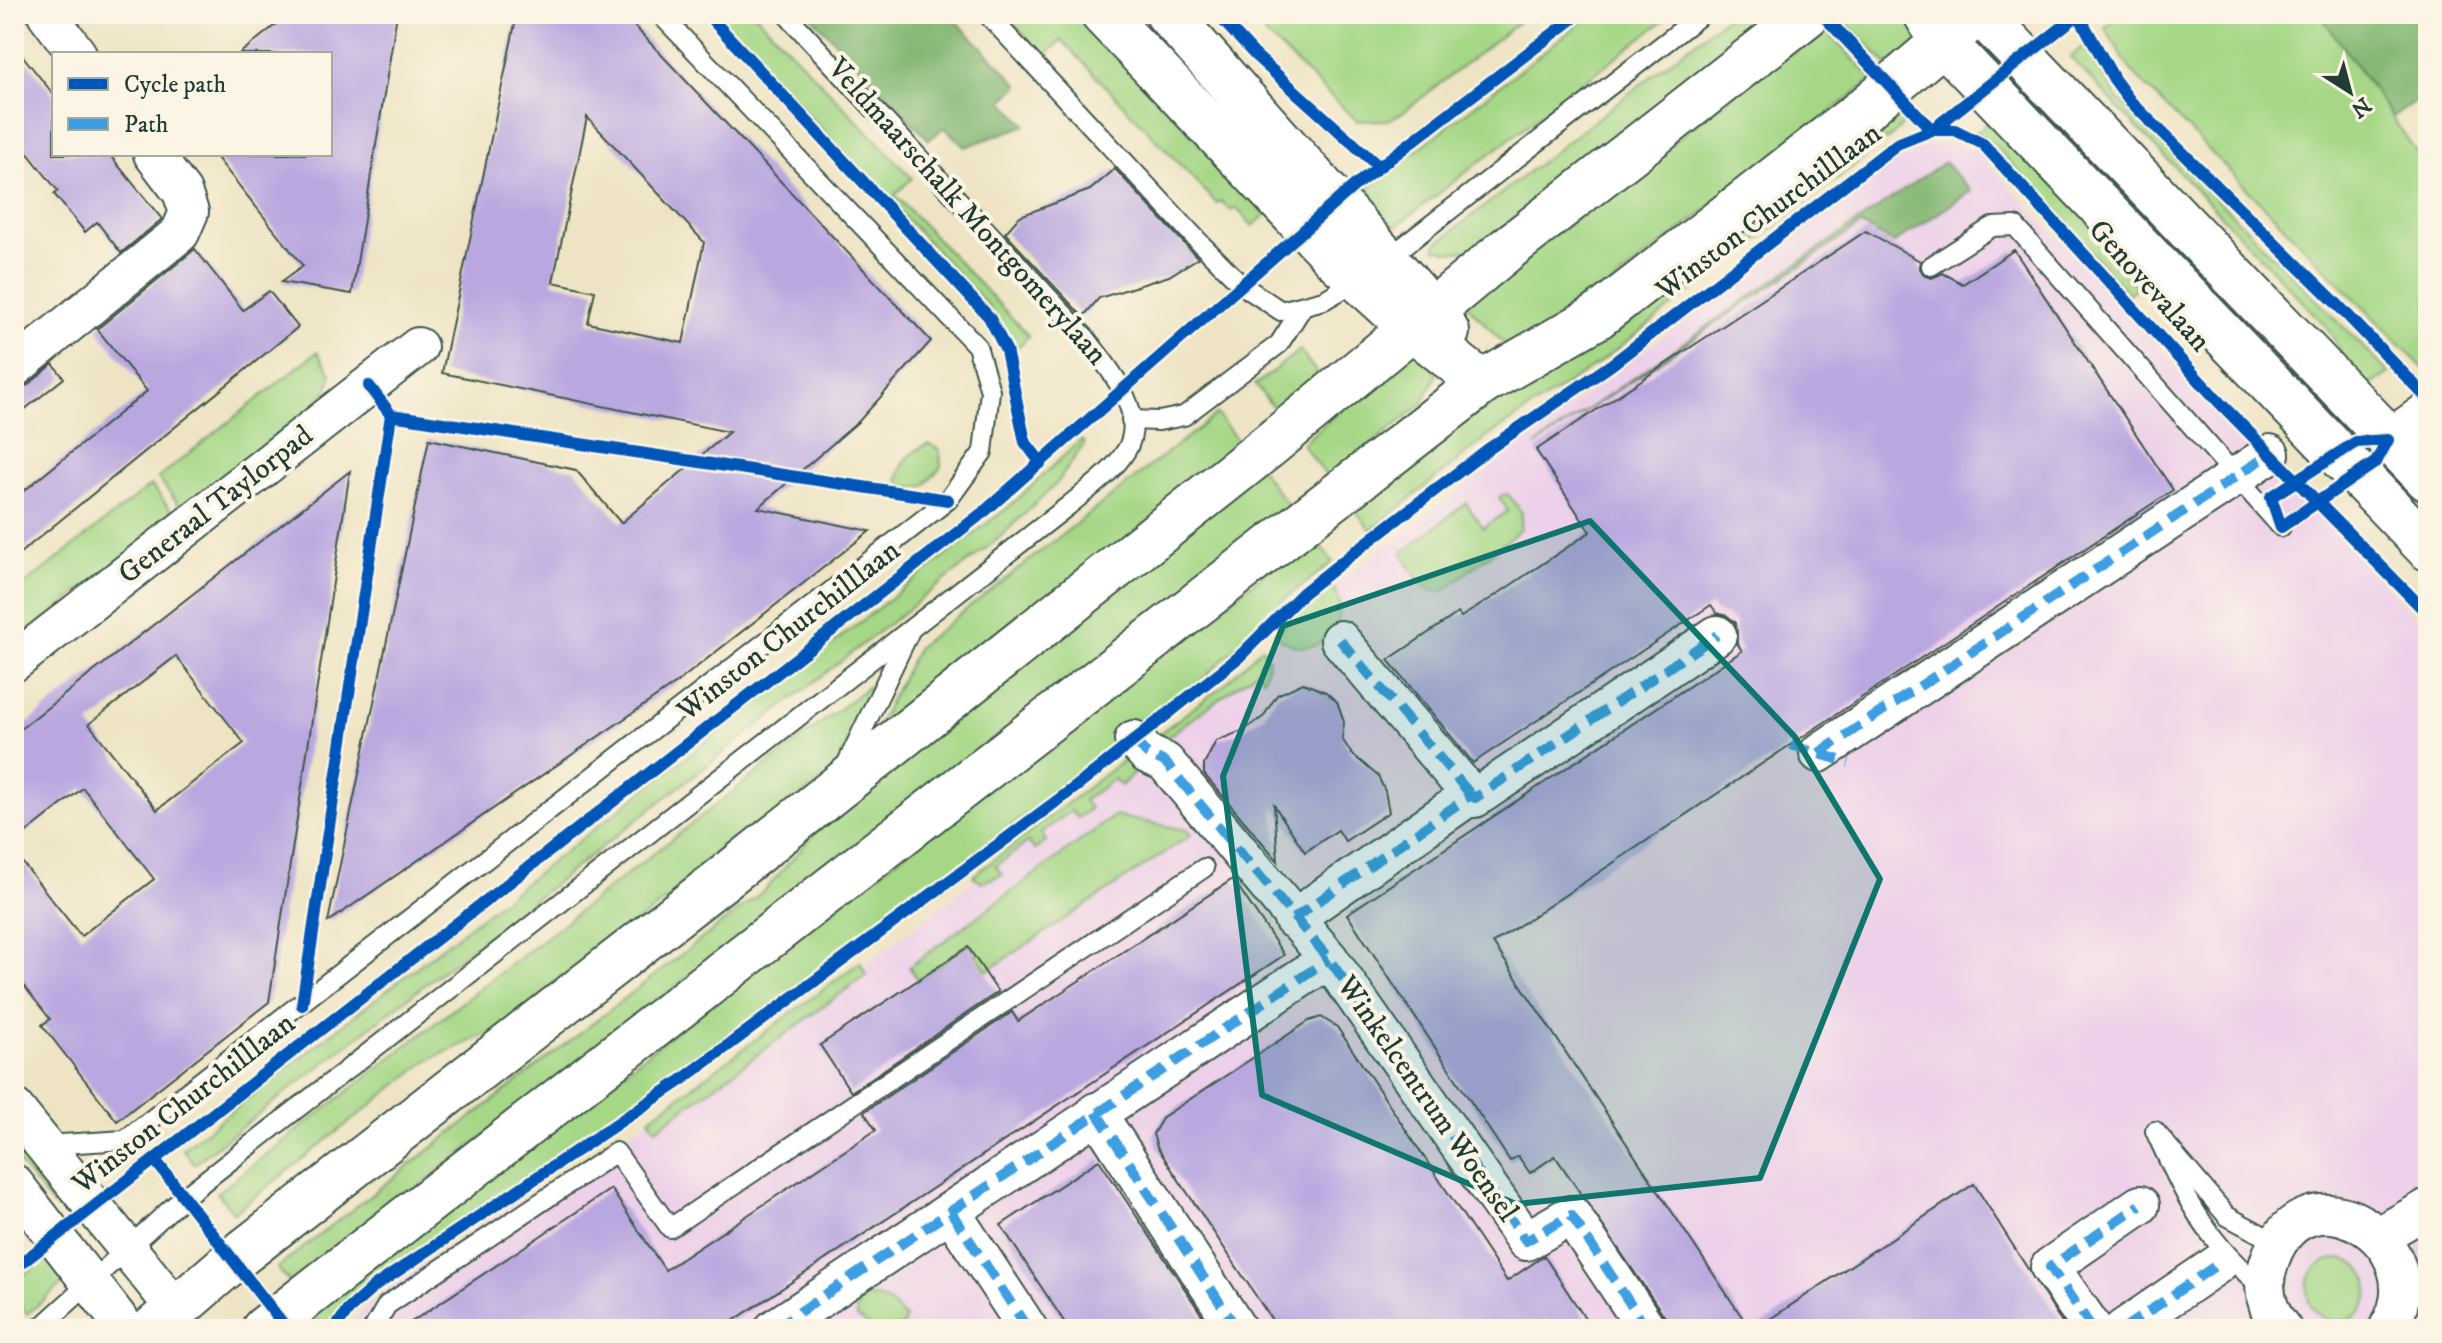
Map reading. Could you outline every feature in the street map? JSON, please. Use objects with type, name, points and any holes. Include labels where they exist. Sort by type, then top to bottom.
[{"type":"main road","points":[[1103,14],[1372,270],[1482,383]]},
{"type":"main road","points":[[1168,14],[1372,270]]},
{"type":"main road","points":[[174,1322],[242,1252],[1271,444],[1422,319],[1808,14]]},
{"type":"main road","points":[[1979,14],[2428,479]]},
{"type":"main road","name":"Winston Churchilllaan","points":[[264,1329],[1482,383],[1597,317],[1867,107],[1935,28],[1979,14]]},
{"type":"main road","name":"Genovevalaan","points":[[1935,28],[2428,548]]},
{"type":"street","points":[[47,14],[76,52]]},
{"type":"street","points":[[14,368],[180,233],[189,212],[182,192],[155,156]]},
{"type":"street","name":"Generaal Taylorpad","points":[[14,662],[418,347]]},
{"type":"street","points":[[2388,440],[2428,411]]},
{"type":"street","points":[[1820,754],[2270,454]]},
{"type":"street","points":[[1340,640],[1475,798],[1717,635]]},
{"type":"street","name":"Winkelcentrum Woensel","points":[[1134,740],[1147,754],[1165,762],[1329,959],[1526,1241],[1571,1215],[1647,1329]]},
{"type":"street","points":[[1293,919],[1471,795]]},
{"type":"street","name":"Winkelcentrum Woensel","points":[[774,1329],[1329,959]]},
{"type":"street","points":[[14,1108],[127,1250],[174,1322]]},
{"type":"street","points":[[1096,1112],[1237,1329]]},
{"type":"street","points":[[14,1184],[126,1329]]},
{"type":"street","points":[[2093,1329],[2050,1267],[2140,1205]]},
{"type":"street","points":[[2384,1233],[2428,1208]]},
{"type":"street","points":[[951,1212],[1028,1329]]},
{"type":"street","points":[[2282,1329],[2269,1308],[2265,1289],[2266,1273],[2277,1243],[2291,1229],[2328,1213],[2367,1221],[2384,1233],[2402,1260],[2417,1269],[2400,1311],[2388,1329]]},
{"type":"street","points":[[2123,1329],[2218,1264]]},
{"type":"lane","points":[[43,1145],[125,1140],[948,500],[983,452],[990,391],[977,346],[660,14]]},
{"type":"lane","name":"Veldmaarschalk Montgomerylaan","points":[[786,14],[1085,337],[1123,390],[1131,420]]},
{"type":"lane","points":[[987,14],[1242,285],[1281,311],[1302,308],[1372,270],[1702,14]]},
{"type":"lane","points":[[1931,266],[1992,227],[2015,226],[2281,527]]},
{"type":"lane","points":[[39,1329],[184,1197],[910,631],[1104,475],[1128,448],[1131,420],[1159,421],[1184,416],[1279,344],[1302,308]]},
{"type":"lane","points":[[827,794],[850,759],[910,631]]},
{"type":"lane","points":[[373,1329],[387,1305],[616,1152],[670,1228],[1204,868]]},
{"type":"lane","points":[[2265,1289],[2216,1245],[2188,1204],[2155,1131],[2227,1216],[2277,1243]]},
{"type":"highlighted area","points":[[1590,521],[1795,737],[1880,879],[1760,1178],[1516,1204],[1262,1095],[1223,776],[1283,626]]},
{"type":"shaded area","points":[[1947,143],[1978,152],[2321,520],[2428,628],[2428,1329],[347,1329],[367,1305],[401,1278],[520,1200],[686,1099],[824,997],[1242,674],[1318,597],[1911,149]]},
{"type":"green space","points":[[714,14],[755,14],[912,178],[895,195],[1029,336],[1013,352],[989,307]]},
{"type":"green space","points":[[809,14],[949,14],[1019,85],[1003,101],[1026,125],[965,147],[944,127],[929,140]]},
{"type":"green space","points":[[1005,14],[1078,14],[1267,213],[1253,226],[1236,208],[1231,211],[1221,201],[1217,204],[1062,40],[1044,56]]},
{"type":"green space","points":[[1268,14],[1529,14],[1405,111],[1389,120],[1357,121],[1256,25]]},
{"type":"green space","points":[[1592,14],[1672,14],[1395,227],[1357,197]]},
{"type":"green space","points":[[1731,14],[1779,14],[1475,249],[1450,252],[1435,248],[1436,244]]},
{"type":"green space","points":[[1854,14],[1908,14],[1921,41],[1888,66],[1844,21]]},
{"type":"green space","points":[[2121,14],[2320,14],[2428,169],[2428,368],[2425,370],[2131,71],[2105,28]]},
{"type":"green space","points":[[2320,14],[2428,14],[2428,93],[2393,117]]},
{"type":"green space","points":[[1826,31],[1873,79],[1566,320],[1505,345],[1466,304],[1772,65]]},
{"type":"green space","points":[[2085,45],[2117,98],[2389,373],[2364,390],[2326,326],[2070,57]]},
{"type":"green space","points":[[2030,87],[2336,408],[2324,416],[2019,97]]},
{"type":"green space","points":[[1900,107],[1904,120],[1890,137],[1603,360],[1486,438],[1371,530],[1351,505],[1458,425],[1586,349]]},
{"type":"green space","points":[[1991,119],[2085,214],[2137,287],[2129,294],[1996,146],[1976,133]]},
{"type":"green space","points":[[1944,162],[1971,191],[1894,243],[1861,225],[1535,446]]},
{"type":"green space","points":[[1412,347],[1437,374],[1422,404],[1328,478],[1302,444]]},
{"type":"green space","points":[[1300,350],[1319,376],[1280,416],[1255,385]]},
{"type":"green space","points":[[317,352],[331,373],[329,386],[317,405],[183,510],[158,478]]},
{"type":"green space","points":[[1217,414],[1243,448],[870,740],[918,647]]},
{"type":"green space","points":[[1081,440],[1085,443],[1057,483],[998,539],[194,1164],[183,1149],[1012,504]]},
{"type":"green space","points":[[929,444],[940,450],[941,467],[924,486],[904,489],[898,479],[902,466],[913,453]]},
{"type":"green space","points":[[1258,466],[1291,509],[292,1285],[277,1268],[766,889],[862,780]]},
{"type":"green space","points":[[151,485],[176,516],[14,643],[14,593]]},
{"type":"green space","points":[[1509,495],[1522,513],[1520,530],[1444,591],[1424,585],[1402,553],[1466,503],[1483,528],[1508,511],[1499,497]]},
{"type":"green space","points":[[1313,536],[1333,562],[1287,597],[1203,679],[807,982],[591,1137],[372,1282],[339,1311],[327,1329],[312,1314]]},
{"type":"green space","points":[[1332,585],[1338,600],[1339,615],[1335,628],[1327,638],[1316,645],[1303,647],[1289,644],[1275,634]]},
{"type":"green space","points":[[1262,647],[1269,660],[1263,679],[1257,671],[1167,737],[1172,746],[1148,742],[1225,684]]},
{"type":"green space","points":[[874,682],[876,687],[834,771],[498,1029],[428,1060],[234,1213],[217,1193]]},
{"type":"green space","points":[[1134,752],[1138,769],[1121,786],[1114,779],[1084,800],[1090,809],[1078,818],[1071,811],[1041,833],[1046,841],[1035,850],[1028,842],[996,866],[1002,875],[982,882],[973,876]]},
{"type":"green space","points":[[1114,816],[1187,830],[1191,835],[987,971],[969,944],[918,980],[909,967]]},
{"type":"green space","points":[[860,962],[866,975],[656,1129],[649,1119]]},
{"type":"green space","points":[[14,1138],[62,1199],[53,1206],[14,1157]]},
{"type":"green space","points":[[50,1256],[68,1279],[27,1314],[16,1294],[16,1287],[19,1280]]},
{"type":"green space","points":[[2332,1259],[2344,1259],[2360,1268],[2367,1278],[2367,1302],[2360,1312],[2344,1321],[2332,1321],[2312,1307],[2307,1296],[2307,1284],[2321,1264]]},
{"type":"green space","points":[[876,1297],[889,1302],[905,1318],[903,1326],[874,1329],[856,1317],[857,1306],[865,1298]]},
{"type":"building","points":[[289,14],[397,14],[352,294],[281,282],[303,266],[216,156],[332,156],[332,52],[242,52]]},
{"type":"building","points":[[517,14],[623,14],[931,341],[859,421],[758,508],[870,531],[675,684],[328,922],[429,439],[576,470],[621,523],[729,432],[442,373]],"holes":[[[587,117],[704,242],[683,343],[588,323],[595,291],[553,282]]]},
{"type":"building","points":[[14,45],[52,92],[52,156],[111,156],[162,219],[121,253],[97,222],[85,232],[54,194],[58,191],[14,136]]},
{"type":"building","points":[[1115,169],[1198,258],[1169,276],[1099,298],[1083,317],[1005,233],[1020,216],[1090,190]]},
{"type":"building","points":[[1866,231],[1920,261],[1919,267],[1925,276],[1932,278],[1943,273],[1963,284],[2014,250],[2173,490],[1493,943],[1750,1329],[1670,1329],[1665,1317],[1555,1156],[1530,1173],[1518,1156],[1510,1161],[1347,914],[1742,651],[1737,643],[1736,623],[1717,613],[1711,605],[1473,763],[1388,660],[1458,613],[1461,617],[1490,599],[1590,532],[1536,450]]},
{"type":"building","points":[[195,249],[243,310],[269,291],[298,327],[14,558],[14,499],[147,391],[97,329]]},
{"type":"building","points":[[53,364],[64,378],[14,418],[14,389],[28,385]]},
{"type":"building","points":[[350,471],[269,1002],[117,1121],[42,1025],[50,1019],[14,973],[14,852],[81,936],[154,879],[83,788],[14,842],[14,734]],"holes":[[[176,656],[244,743],[157,810],[89,724]]]},
{"type":"building","points":[[1303,683],[1326,692],[1337,702],[1344,722],[1342,739],[1352,754],[1378,776],[1389,812],[1345,841],[1338,830],[1305,852],[1274,805],[1278,861],[1204,774],[1204,765],[1216,741],[1242,731],[1263,717],[1277,695]]},
{"type":"building","points":[[1233,879],[1284,955],[721,1329],[401,1329],[611,1189],[665,1270],[876,1130],[864,1112],[1012,1012],[1018,1021]]},
{"type":"building","points":[[968,947],[998,992],[851,1092],[820,1045]]},
{"type":"building","points":[[1321,1017],[1337,1027],[1507,1281],[1544,1256],[1592,1329],[1278,1329],[1157,1147],[1153,1134],[1163,1117],[1309,1021]]},
{"type":"building","points":[[1099,1160],[1211,1329],[1069,1329],[1001,1225]]},
{"type":"building","points":[[1974,1184],[2066,1329],[1755,1329]]},
{"type":"marked path","points":[[1819,753],[2270,454]]},
{"type":"marked path","points":[[1293,919],[1471,795],[1475,798],[1717,635]]},
{"type":"marked path","points":[[1340,640],[1471,795]]},
{"type":"marked path","points":[[1134,740],[1147,754],[1165,762],[1329,959],[1526,1241],[1571,1215],[1647,1329]]},
{"type":"marked path","points":[[1791,745],[1849,763]]},
{"type":"marked path","points":[[774,1329],[1329,959]]},
{"type":"marked path","points":[[1096,1112],[1237,1329]]},
{"type":"marked path","points":[[2093,1329],[2050,1267],[2140,1205]]},
{"type":"marked path","points":[[951,1212],[1028,1329]]},
{"type":"marked path","points":[[2123,1329],[2218,1264]]},
{"type":"cycle path","points":[[707,14],[989,317],[1006,350],[1025,442],[1041,463]]},
{"type":"cycle path","points":[[1217,14],[1255,55],[1378,166]]},
{"type":"cycle path","points":[[14,1269],[985,511],[1354,186],[1579,14]]},
{"type":"cycle path","points":[[1822,14],[1932,130],[1955,130],[1983,144],[2219,402],[2428,614]]},
{"type":"cycle path","points":[[2078,14],[2114,79],[2131,102],[2334,301],[2428,399]]},
{"type":"cycle path","points":[[335,1329],[348,1310],[375,1286],[679,1082],[1077,786],[1239,657],[1303,593],[1487,450],[1611,365],[1897,144],[1932,130],[2079,14]]},
{"type":"cycle path","points":[[369,386],[391,415],[948,500]]},
{"type":"cycle path","points":[[302,1005],[391,415]]},
{"type":"cycle path","points":[[2388,440],[2376,462],[2281,527],[2271,497],[2356,442],[2388,440]]},
{"type":"cycle path","points":[[155,1160],[287,1329]]}]
